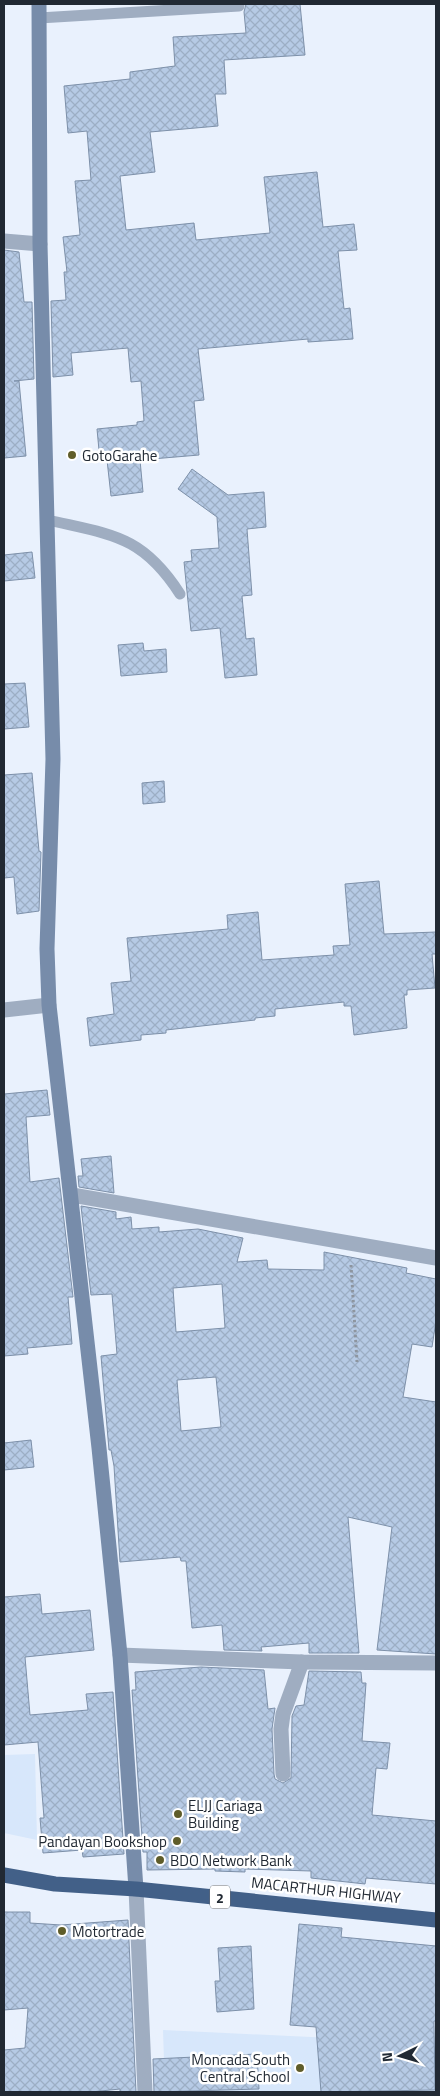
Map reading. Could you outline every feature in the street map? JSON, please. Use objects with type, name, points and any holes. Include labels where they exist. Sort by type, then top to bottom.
[{"type":"highway","name":"MACARTHUR HIGHWAY","points":[[4,1875],[55,1884],[136,1888],[436,1920]]},
{"type":"street","points":[[39,11],[40,244],[53,759],[48,941],[49,1005],[72,1195],[120,1655],[136,1888],[145,2092]]},
{"type":"street","points":[[4,241],[40,244]]},
{"type":"street","points":[[4,1010],[49,1005]]},
{"type":"street","points":[[72,1195],[436,1258]]},
{"type":"street","points":[[120,1655],[302,1662],[436,1662]]},
{"type":"street","points":[[283,1774],[281,1729],[283,1714],[302,1662]]},
{"type":"lane","points":[[39,11],[239,6]]},
{"type":"lane","points":[[48,520],[106,533],[126,540],[149,555],[164,570],[180,594]]},
{"type":"path","points":[[350,1244],[357,1362]]},
{"type":"shaded area","points":[[35,1754],[37,1840],[4,1833],[4,1755]]},
{"type":"shaded area","name":"Moncada South Central School","points":[[163,2030],[436,2043],[436,2092],[165,2092]]},
{"type":"building","points":[[246,4],[300,4],[305,55],[224,60],[226,94],[215,94],[218,126],[150,132],[155,172],[120,176],[126,230],[194,223],[196,240],[270,233],[264,177],[317,172],[323,227],[354,224],[357,250],[338,251],[344,309],[350,308],[353,339],[308,342],[308,339],[198,349],[204,400],[194,401],[199,455],[140,460],[143,492],[111,496],[107,460],[100,461],[97,429],[137,425],[137,422],[144,421],[141,381],[131,382],[128,348],[71,353],[73,375],[53,377],[51,301],[66,300],[64,272],[67,272],[63,237],[80,235],[75,181],[91,180],[87,131],[68,133],[64,86],[130,79],[130,72],[175,66],[173,37],[246,33],[244,12]]},
{"type":"building","points":[[4,250],[19,252],[24,302],[32,302],[34,379],[14,381],[19,381],[26,456],[4,458]]},
{"type":"building","points":[[192,469],[228,495],[264,492],[266,527],[247,529],[252,595],[242,596],[246,639],[254,638],[257,675],[225,678],[220,628],[191,631],[184,562],[192,561],[191,550],[219,548],[217,517],[178,489]]},
{"type":"building","points":[[32,552],[35,578],[4,581],[4,555]]},
{"type":"building","points":[[143,643],[144,651],[166,649],[167,672],[121,676],[118,645]]},
{"type":"building","points":[[25,683],[29,727],[4,729],[4,684]]},
{"type":"building","points":[[32,773],[39,851],[41,852],[39,911],[17,914],[14,877],[4,878],[4,775]]},
{"type":"building","points":[[164,781],[165,802],[143,804],[142,783]]},
{"type":"building","points":[[379,881],[384,934],[436,932],[436,954],[432,954],[435,988],[407,990],[407,995],[404,995],[407,1028],[354,1035],[351,1006],[344,1006],[344,1002],[275,1009],[275,1016],[255,1018],[255,1020],[166,1030],[166,1033],[141,1035],[141,1040],[90,1046],[87,1018],[114,1014],[111,983],[131,981],[127,938],[228,929],[227,915],[258,912],[262,960],[334,955],[333,946],[350,945],[345,884]]},
{"type":"building","points":[[47,1090],[50,1115],[26,1117],[30,1182],[59,1178],[73,1297],[68,1297],[72,1344],[27,1348],[28,1354],[4,1356],[4,1094]]},
{"type":"building","points":[[111,1156],[114,1193],[79,1187],[78,1176],[83,1176],[81,1159]]},
{"type":"building","points":[[81,1206],[116,1212],[116,1219],[131,1217],[132,1229],[159,1227],[159,1232],[198,1229],[243,1238],[237,1262],[267,1260],[268,1269],[324,1270],[324,1252],[407,1268],[406,1273],[436,1279],[436,1321],[432,1347],[412,1344],[403,1397],[436,1402],[436,1654],[377,1650],[392,1527],[348,1517],[359,1653],[309,1653],[309,1643],[261,1647],[262,1651],[224,1650],[222,1625],[192,1628],[186,1561],[181,1561],[180,1557],[120,1562],[114,1466],[111,1450],[109,1450],[101,1356],[117,1354],[112,1294],[91,1295]],"holes":[[[222,1284],[225,1328],[176,1332],[173,1288]],[[216,1377],[221,1427],[181,1431],[177,1380]]]},
{"type":"building","points":[[31,1440],[34,1467],[4,1470],[4,1443]]},
{"type":"building","points":[[40,1594],[42,1614],[90,1610],[94,1650],[25,1657],[30,1715],[88,1710],[86,1694],[113,1692],[124,1854],[83,1857],[82,1850],[43,1853],[40,1818],[44,1818],[38,1742],[4,1745],[4,1597]]},
{"type":"building","points":[[201,1667],[264,1670],[268,1709],[275,1708],[272,1729],[274,1774],[275,1779],[283,1783],[291,1778],[292,1716],[296,1706],[304,1705],[309,1671],[361,1672],[362,1683],[366,1683],[362,1741],[390,1743],[387,1769],[376,1768],[372,1815],[436,1821],[436,1884],[366,1878],[365,1884],[311,1878],[311,1871],[245,1869],[245,1872],[215,1871],[215,1869],[147,1870],[147,1852],[143,1852],[132,1690],[136,1690],[135,1672]]},
{"type":"building","points":[[4,1912],[30,1912],[30,1923],[61,1925],[128,1920],[136,2092],[120,2092],[120,2089],[91,2092],[4,2092],[4,2050],[25,2048],[28,2008],[4,2010]]},
{"type":"building","points":[[299,1924],[342,1928],[341,1937],[436,1946],[435,2090],[321,2092],[316,2027],[290,2025]]},
{"type":"building","points":[[251,1946],[254,2009],[217,2012],[215,1981],[220,1981],[218,1948]]},
{"type":"building","points":[[257,2054],[259,2089],[154,2092],[153,2059]]},
{"type":"place","name":"GotoGarahe","points":[[72,455]]},
{"type":"place","name":"ELJJ Cariaga Building","points":[[178,1814]]},
{"type":"place","name":"Pandayan Bookshop","points":[[177,1841]]},
{"type":"place","name":"BDO Network Bank","points":[[160,1860]]},
{"type":"place","name":"Motortrade","points":[[62,1931]]},
{"type":"place","name":"Moncada South Central School","points":[[300,2068]]}]
